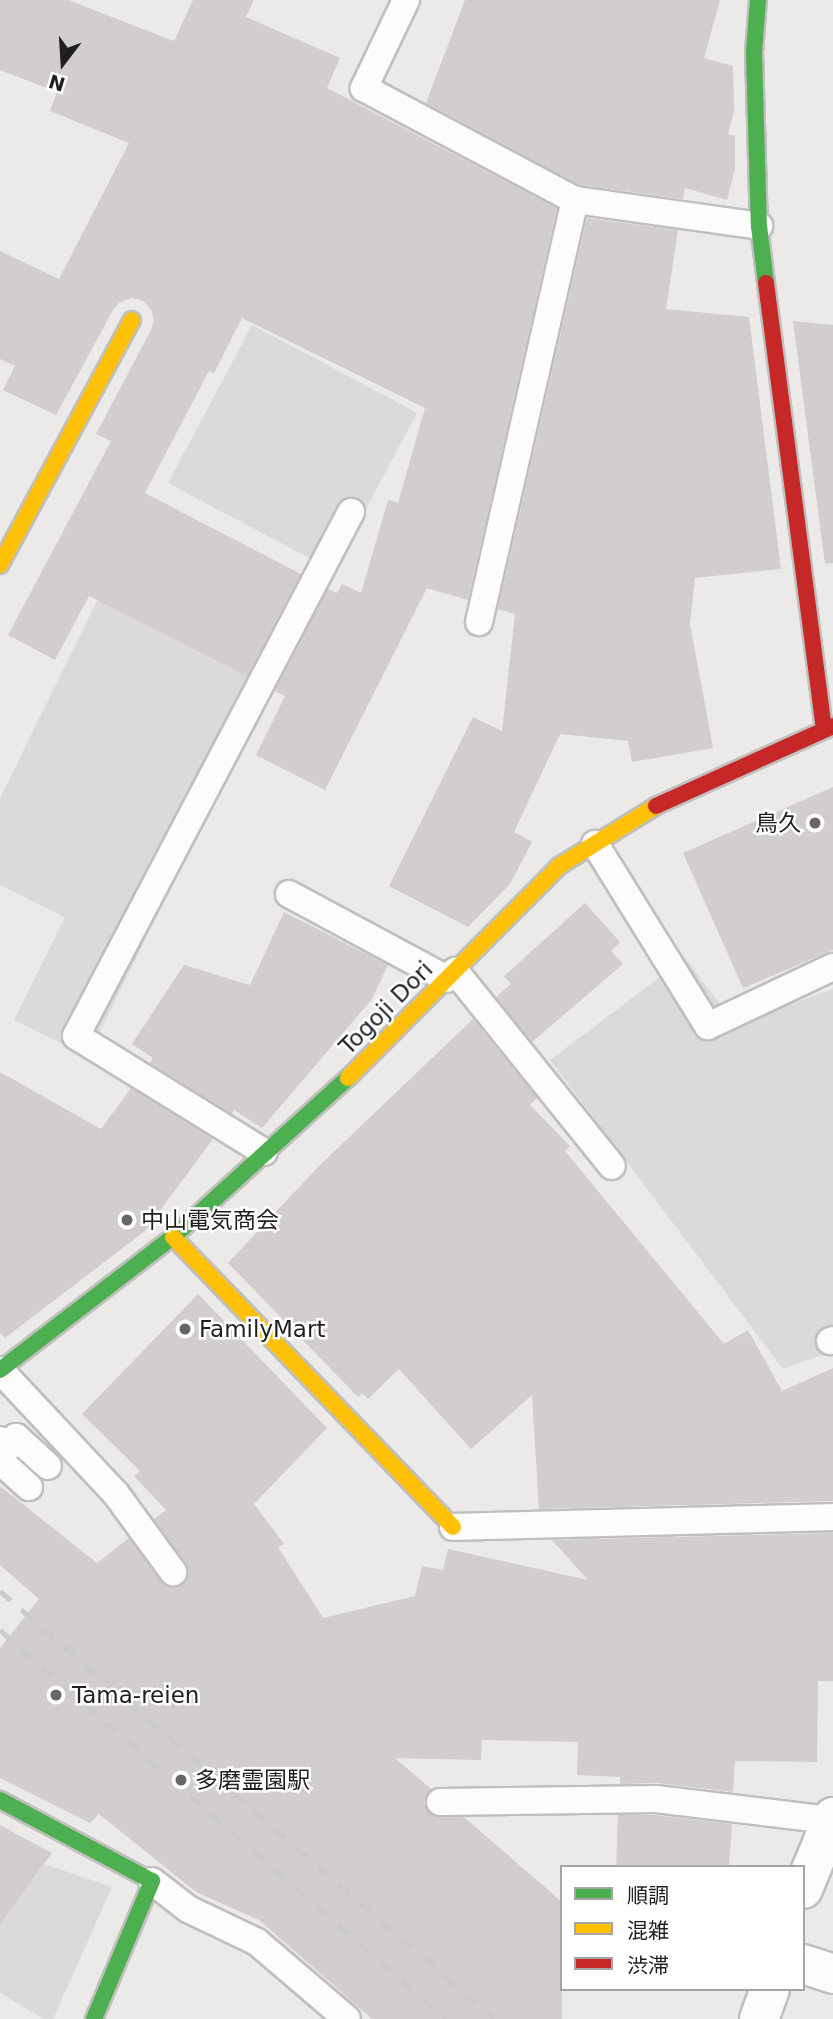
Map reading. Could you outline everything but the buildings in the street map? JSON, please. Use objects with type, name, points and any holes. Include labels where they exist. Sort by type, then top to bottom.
[{"type":"street","points":[[758,0],[754,52],[758,226],[829,727]]},
{"type":"street","points":[[1,562],[132,320]]},
{"type":"street","name":"Togoji Dori","points":[[0,1370],[173,1237],[264,1152],[326,1100],[559,866],[656,806],[829,727]]},
{"type":"street","points":[[173,1237],[453,1528]]},
{"type":"street","points":[[0,1800],[152,1881],[94,2019]]},
{"type":"street","points":[[805,1884],[831,1819]]},
{"type":"street","points":[[805,1965],[833,1973]]},
{"type":"street","points":[[759,2019],[769,1991]]},
{"type":"lane","points":[[406,0],[364,88],[575,200],[758,226]]},
{"type":"lane","points":[[480,622],[575,200]]},
{"type":"lane","points":[[264,1152],[76,1036],[351,512]]},
{"type":"lane","points":[[595,844],[708,1026],[833,967]]},
{"type":"lane","points":[[289,894],[451,975],[612,1166]]},
{"type":"lane","points":[[0,1370],[116,1494],[173,1572]]},
{"type":"lane","points":[[29,1487],[2,1451],[16,1437],[48,1466]]},
{"type":"lane","points":[[453,1528],[833,1517]]},
{"type":"lane","points":[[440,1802],[656,1799],[831,1819]]},
{"type":"lane","points":[[152,1881],[188,1909],[257,1942],[347,2019]]},
{"type":"shaded area","points":[[252,325],[417,413],[333,571],[168,483]]},
{"type":"shaded area","points":[[99,597],[272,682],[88,1056],[14,1020],[65,917],[0,885],[0,798]]},
{"type":"shaded area","points":[[685,958],[735,1024],[833,989],[833,1351],[783,1369],[550,1060]]},
{"type":"shaded area","points":[[44,1864],[112,1887],[53,2019],[44,2019],[0,1993],[0,1890],[26,1889]]},
{"type":"railway","points":[[0,1591],[495,2019]]},
{"type":"railway","points":[[0,1630],[447,2019]]},
{"type":"traffic: fast","points":[[758,0],[754,52],[759,226],[766,283]]},
{"type":"traffic: fast","points":[[0,1370],[173,1237],[348,1078]]},
{"type":"traffic: fast","points":[[0,1800],[152,1881],[94,2019]]},
{"type":"traffic: slow","points":[[0,565],[132,320]]},
{"type":"traffic: slow","points":[[348,1078],[559,866],[656,806]]},
{"type":"traffic: slow","points":[[173,1237],[453,1527]]},
{"type":"traffic: jam","points":[[766,283],[824,729]]},
{"type":"traffic: jam","points":[[656,806],[833,726]]},
{"type":"place","name":"鳥久","points":[[815,823]]},
{"type":"place","name":"中山電気商会","points":[[127,1220]]},
{"type":"place","name":"FamilyMart","points":[[185,1329]]},
{"type":"place","name":"Tama-reien","points":[[56,1695]]},
{"type":"place","name":"多磨霊園駅","points":[[181,1780]]}]
